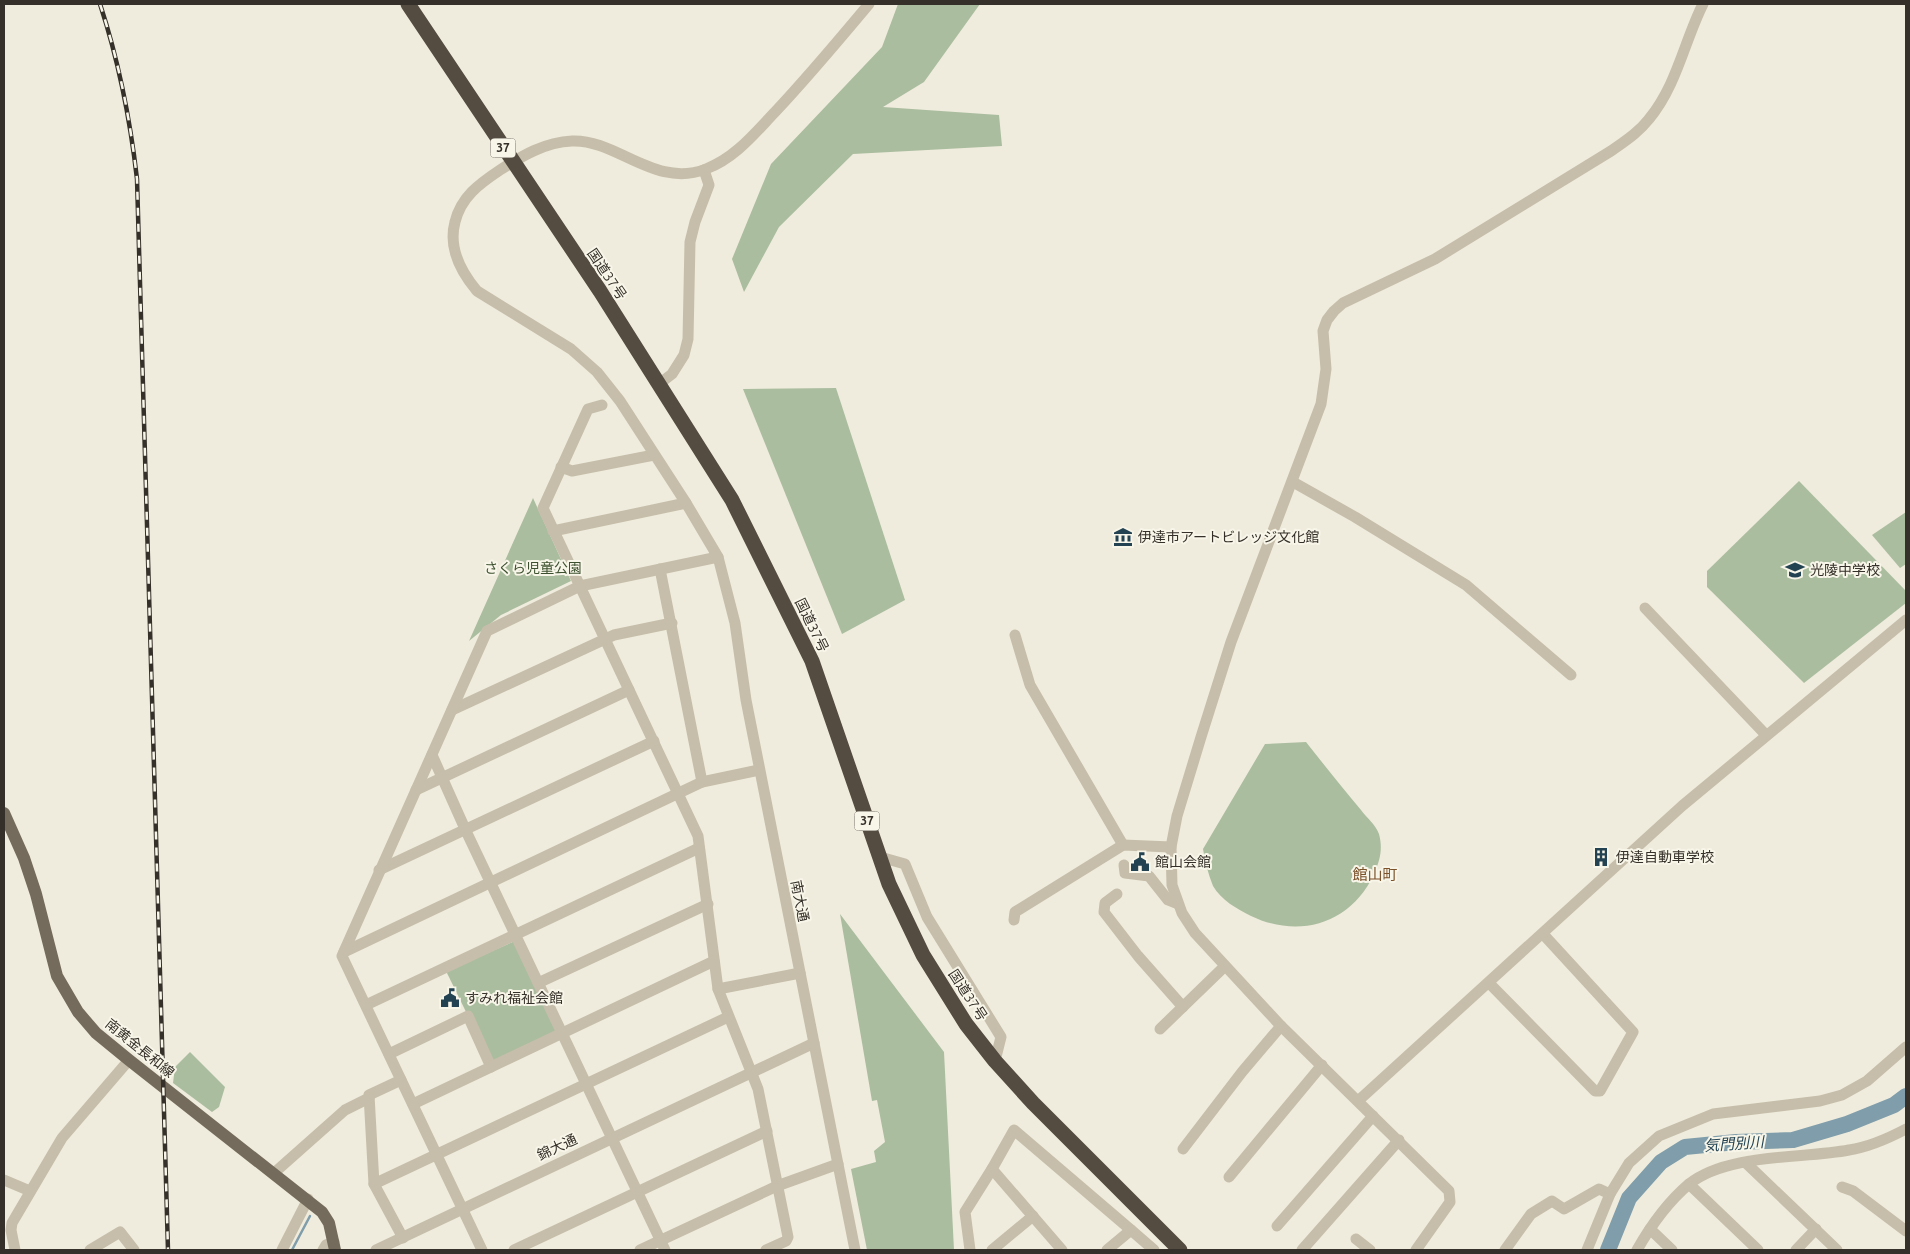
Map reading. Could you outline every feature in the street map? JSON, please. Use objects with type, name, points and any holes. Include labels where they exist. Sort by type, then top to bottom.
[{"type":"highway","name":"国道37号","points":[[408,4],[600,291],[732,500],[812,662],[889,884],[923,955],[966,1024],[994,1061],[1033,1103],[1180,1250]]},
{"type":"main road","name":"南黄金長和線","points":[[4,812],[24,858],[36,894],[52,960],[70,1001],[96,1033],[308,1199],[322,1212],[329,1223],[334,1246]]},
{"type":"street","points":[[659,384],[676,368],[684,355],[688,339],[690,242],[695,222],[710,185],[704,170],[721,162],[741,148],[810,75],[869,4]]},
{"type":"street","points":[[1416,1250],[1450,1202],[1449,1191],[1281,1026],[1195,933],[1178,904],[1172,885],[1171,847],[1177,816],[1231,642],[1321,404],[1326,369],[1323,331],[1327,320],[1343,303],[1435,259],[1611,151],[1636,133],[1650,118],[1666,94],[1701,5]]},
{"type":"street","name":"南大通","points":[[704,170],[687,173],[658,171],[594,144],[574,141],[541,148],[512,162],[485,180],[466,196],[457,211],[453,230],[457,261],[466,277],[478,291],[571,349],[598,372],[620,401],[686,503],[718,558],[735,623],[746,700],[759,770],[855,1250]]},
{"type":"street","points":[[602,405],[588,409],[543,508],[698,836],[718,989],[758,1088],[788,1237],[786,1241],[766,1250]]},
{"type":"street","points":[[561,467],[572,471],[654,454]]},
{"type":"street","points":[[1292,482],[1355,517],[1466,586],[1571,675]]},
{"type":"street","points":[[553,531],[686,503]]},
{"type":"street","points":[[482,1250],[342,956],[487,631],[580,586],[718,558]]},
{"type":"street","points":[[660,569],[702,782]]},
{"type":"street","points":[[1645,608],[1766,735]]},
{"type":"street","points":[[1358,1101],[1489,983],[1598,880],[1766,735],[1906,620]]},
{"type":"street","points":[[452,710],[606,638],[672,623]]},
{"type":"street","points":[[1015,635],[1030,685],[1123,846]]},
{"type":"street","points":[[416,790],[629,690]]},
{"type":"street","points":[[379,870],[466,831],[654,741]]},
{"type":"street","points":[[432,755],[466,831],[663,1245]]},
{"type":"street","points":[[344,952],[702,782],[759,770]]},
{"type":"street","points":[[1014,920],[1015,912],[1040,894],[1123,846],[1171,847]]},
{"type":"street","points":[[366,1005],[699,848]]},
{"type":"street","points":[[880,857],[905,864],[927,917],[1001,1037],[994,1061]]},
{"type":"street","points":[[1124,865],[1125,873],[1148,876],[1168,900],[1178,904]]},
{"type":"street","points":[[1117,894],[1105,903],[1104,912],[1138,956],[1183,1007]]},
{"type":"street","points":[[538,983],[708,904]]},
{"type":"street","points":[[1489,983],[1595,1091],[1600,1091],[1633,1032],[1542,934]]},
{"type":"street","points":[[413,1104],[714,961]]},
{"type":"street","points":[[1160,1029],[1226,966]]},
{"type":"street","points":[[718,989],[800,973]]},
{"type":"street","points":[[389,1054],[468,1016],[491,1067]]},
{"type":"street","points":[[374,1184],[728,1017]]},
{"type":"street","points":[[1183,1149],[1242,1072],[1281,1026]]},
{"type":"street","name":"錦大通","points":[[376,1250],[814,1043]]},
{"type":"street","points":[[1587,1250],[1610,1194],[1629,1163],[1659,1136],[1713,1114],[1820,1101],[1842,1095],[1866,1081],[1906,1047]]},
{"type":"street","points":[[15,1250],[11,1230],[12,1223],[30,1191],[62,1138],[129,1060]]},
{"type":"street","points":[[1229,1177],[1322,1065]]},
{"type":"street","points":[[401,1080],[369,1094],[369,1098],[374,1184],[403,1238]]},
{"type":"street","points":[[274,1173],[345,1110],[369,1098]]},
{"type":"street","points":[[1277,1226],[1373,1116]]},
{"type":"street","points":[[1637,1250],[1650,1229],[1689,1184],[1726,1167],[1851,1150],[1888,1139],[1906,1129]]},
{"type":"street","points":[[970,1250],[965,1212],[1014,1130],[1154,1250]]},
{"type":"street","points":[[514,1250],[638,1190],[767,1131]]},
{"type":"street","points":[[1302,1250],[1399,1140]]},
{"type":"street","points":[[1746,1163],[1838,1250]]},
{"type":"street","points":[[640,1250],[663,1245],[778,1186],[838,1164]]},
{"type":"street","points":[[992,1169],[1062,1250]]},
{"type":"street","points":[[4,1180],[30,1191]]},
{"type":"street","points":[[1689,1184],[1758,1250]]},
{"type":"street","points":[[1842,1187],[1854,1191],[1906,1231]]},
{"type":"street","points":[[1505,1250],[1531,1214],[1552,1201],[1564,1209],[1599,1189],[1610,1194]]},
{"type":"street","points":[[282,1250],[308,1199]]},
{"type":"street","points":[[992,1250],[1033,1216]]},
{"type":"street","points":[[1650,1229],[1672,1250]]},
{"type":"street","points":[[1796,1250],[1816,1229]]},
{"type":"street","points":[[1107,1250],[1131,1230]]},
{"type":"street","points":[[90,1250],[120,1232],[134,1250]]},
{"type":"street","points":[[1356,1239],[1370,1250]]},
{"type":"street","points":[[323,1250],[326,1245],[334,1246]]},
{"type":"green space","points":[[898,4],[980,4],[924,82],[883,107],[999,115],[1002,146],[853,154],[779,227],[744,292],[732,259],[771,164],[882,47]]},
{"type":"green space","points":[[836,388],[905,600],[842,634],[743,389]]},
{"type":"green space","name":"光陵中学校","points":[[1799,481],[1906,591],[1906,603],[1804,683],[1707,587],[1707,571]]},
{"type":"green space","name":"さくら児童公園","points":[[533,498],[571,581],[501,615],[469,641]]},
{"type":"green space","points":[[1906,512],[1906,564],[1900,568],[1872,535]]},
{"type":"green space","points":[[1306,742],[1376,827],[1381,850],[1374,874],[1364,891],[1352,905],[1338,915],[1322,922],[1305,926],[1287,926],[1269,923],[1251,916],[1225,900],[1213,886],[1203,849],[1265,744]]},
{"type":"green space","points":[[840,914],[944,1052],[954,1250],[867,1250],[851,1169],[876,1162],[874,1151],[885,1142],[877,1100],[872,1101]]},
{"type":"green space","points":[[515,941],[557,1034],[491,1063],[446,971]]},
{"type":"green space","points":[[190,1052],[225,1087],[219,1107],[212,1112],[173,1083],[175,1067]]},
{"type":"waterway","name":"気門別川","points":[[1608,1250],[1629,1198],[1661,1162],[1685,1147],[1736,1142],[1793,1140],[1847,1124],[1894,1105],[1906,1096]]},
{"type":"waterway","points":[[292,1250],[310,1216]]},
{"type":"railway","points":[[100,4],[123,90],[137,179],[168,1250]]},
{"type":"place","name":"伊達市アートビレッジ文化館","points":[[1123,537]]},
{"type":"place","name":"光陵中学校","points":[[1795,570]]},
{"type":"place","name":"伊達自動車学校","points":[[1601,857]]},
{"type":"place","name":"館山会館","points":[[1140,862]]},
{"type":"place","name":"すみれ福祉会館","points":[[450,998]]},
{"type":"district","name":"館山町","points":[[1375,875]]}]
